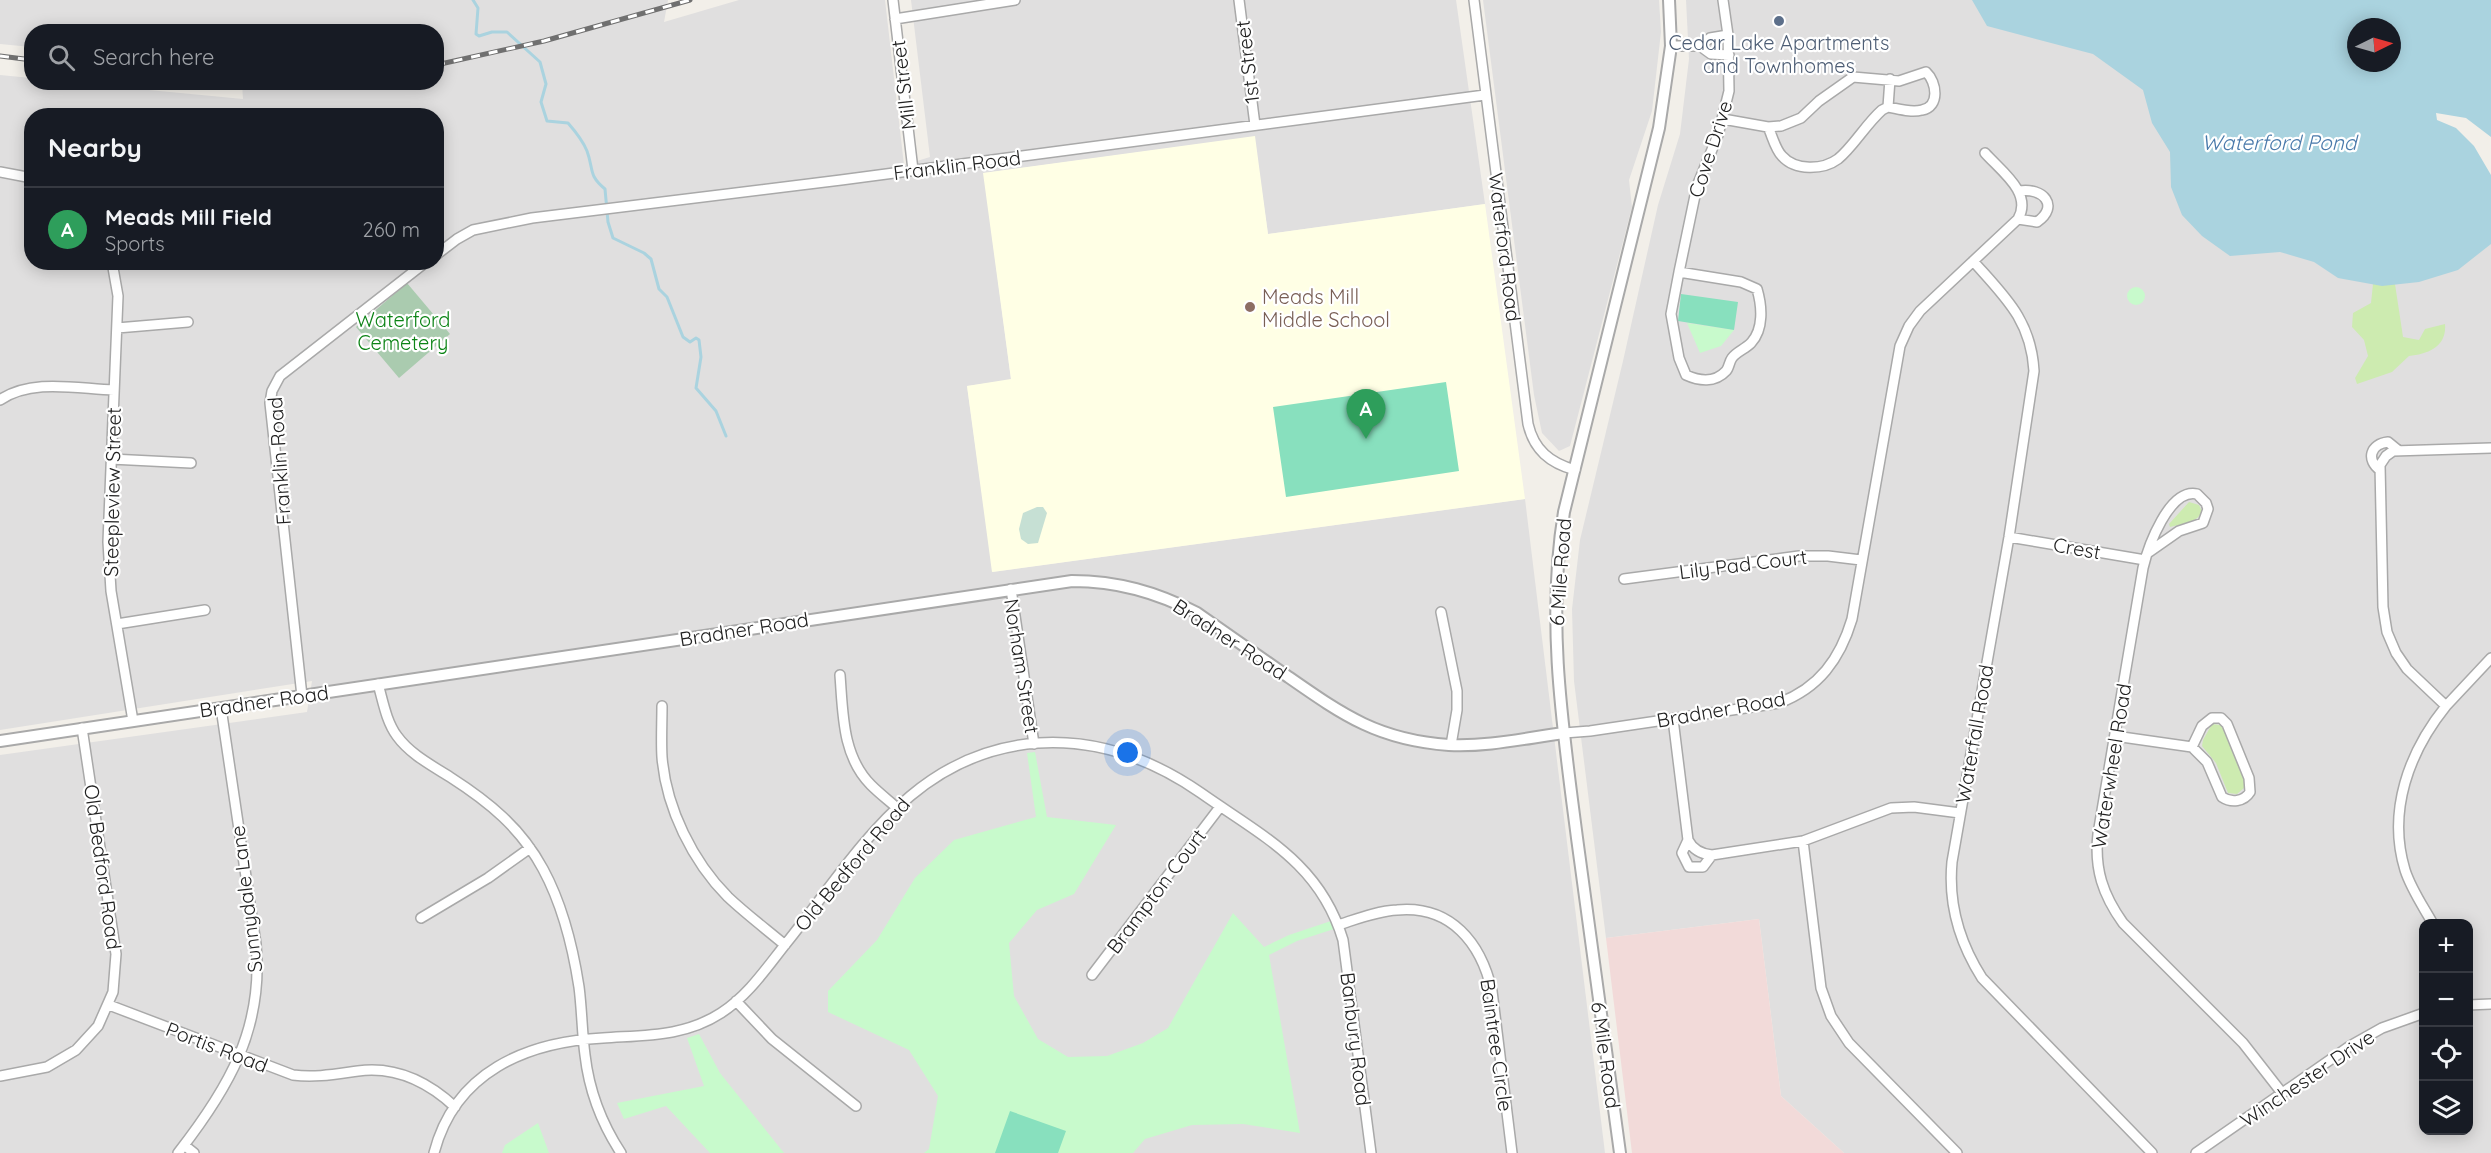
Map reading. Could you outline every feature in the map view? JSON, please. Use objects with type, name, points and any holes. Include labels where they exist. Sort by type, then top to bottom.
[{"type":"street","name":"Mill Street","points":[[893,0],[913,170]]},
{"type":"street","points":[[895,19],[1015,0]]},
{"type":"street","name":"1st Street","points":[[1239,0],[1255,124]]},
{"type":"street","name":"Waterford Road","points":[[1474,0],[1528,424],[1534,441],[1542,453],[1554,463],[1575,470]]},
{"type":"street","name":"6 Mile Road","points":[[1620,1153],[1564,733],[1556,645],[1557,566],[1564,512],[1646,189],[1659,128],[1671,46],[1670,0]]},
{"type":"street","name":"Cove Drive","points":[[1679,272],[1742,282],[1757,289],[1762,307],[1759,326],[1752,343],[1733,357],[1726,371],[1711,380],[1698,380],[1686,375],[1679,358],[1671,314],[1679,272],[1697,186],[1724,119],[1729,91],[1728,35],[1723,0]]},
{"type":"street","points":[[1700,46],[1710,38],[1728,35]]},
{"type":"street","points":[[1671,46],[1700,46],[1711,54],[1729,55]]},
{"type":"street","points":[[1724,119],[1781,126],[1801,118],[1818,101],[1853,77],[1899,81],[1926,72],[1933,78],[1935,97],[1929,107],[1923,110],[1907,111],[1888,107],[1872,119],[1838,159],[1823,166],[1806,168],[1794,165],[1781,156],[1768,126]]},
{"type":"street","points":[[1888,107],[1890,79]]},
{"type":"street","name":"Franklin Road","points":[[444,249],[465,234],[484,227],[602,209],[1485,95]]},
{"type":"street","points":[[1984,153],[2019,191],[2023,208],[2018,219],[2037,222],[2044,217],[2047,200],[2042,193],[2028,189],[2019,191]]},
{"type":"street","points":[[0,172],[24,176]]},
{"type":"street","name":"Bradner Road","points":[[0,741],[1056,582],[1087,581],[1122,584],[1156,594],[1197,613],[1324,703],[1352,719],[1400,737],[1451,745],[1487,744],[1779,702],[1798,694],[1815,682],[1832,665],[1846,637],[1900,346],[1909,326],[1920,311],[2018,219]]},
{"type":"street","name":"Waterfall Road","points":[[1973,261],[2018,314],[2027,332],[2033,357],[2033,385],[1952,862],[1951,891],[1958,929],[1971,960],[1996,993],[2152,1153]]},
{"type":"street","name":"Steepleview Street","points":[[113,270],[118,296],[108,542],[117,624],[133,721]]},
{"type":"street","name":"Franklin Road","points":[[302,696],[270,403],[272,391],[280,376],[416,270]]},
{"type":"street","points":[[117,328],[188,322]]},
{"type":"street","points":[[0,400],[13,393],[31,388],[114,390]]},
{"type":"street","points":[[2380,470],[2373,465],[2371,459],[2371,452],[2375,446],[2388,442],[2399,451]]},
{"type":"street","points":[[2446,706],[2407,669],[2396,653],[2387,632],[2383,607],[2380,465],[2386,456],[2399,451],[2491,448]]},
{"type":"street","points":[[111,459],[191,463]]},
{"type":"street","name":"Waterwheel Road","points":[[2147,556],[2179,531],[2203,524],[2208,509],[2202,499],[2191,493],[2178,499],[2157,528],[2147,556],[2097,845],[2098,870],[2105,894],[2123,922],[2243,1043],[2282,1093]]},
{"type":"street","name":"Crest","points":[[2009,537],[2147,556]]},
{"type":"street","name":"Lily Pad Court","points":[[1624,579],[1799,556],[1828,556],[1861,560]]},
{"type":"street","name":"Norham Street","points":[[1011,589],[1034,744]]},
{"type":"street","points":[[117,624],[206,610]]},
{"type":"street","points":[[1441,612],[1457,691],[1457,710],[1451,745]]},
{"type":"street","points":[[2430,919],[2406,872],[2401,854],[2400,802],[2412,760],[2428,730],[2446,706],[2491,658]]},
{"type":"street","points":[[840,675],[844,723],[851,753],[862,775],[896,807]]},
{"type":"street","points":[[378,684],[390,723],[404,745],[493,806],[530,848],[552,888],[569,941],[579,985],[584,1040],[593,1093],[621,1153]]},
{"type":"street","points":[[662,706],[664,771],[672,803],[689,843],[708,873],[728,897],[785,945]]},
{"type":"street","name":"Sunnydale Lane","points":[[194,1153],[181,1149],[220,1095],[239,1056],[247,1035],[255,992],[257,957],[220,708]]},
{"type":"street","points":[[2115,736],[2192,747],[2207,762],[2222,797],[2232,801],[2248,795],[2251,786],[2249,778],[2224,720],[2217,717],[2206,720],[2192,747]]},
{"type":"street","points":[[1673,718],[1688,840],[1682,854],[1689,867],[1703,867],[1712,855]]},
{"type":"street","name":"Old Bedford Road","points":[[82,728],[116,954],[115,980],[109,1005]]},
{"type":"street","name":"Old Bedford Road","points":[[434,1153],[445,1122],[455,1107],[476,1081],[505,1062],[541,1048],[584,1040],[657,1036],[676,1032],[720,1014],[759,979],[896,807],[922,784],[958,763],[994,750],[1034,744],[1081,744],[1132,755],[1179,778],[1301,866],[1325,896],[1338,925]]},
{"type":"street","name":"Brampton Court","points":[[1092,975],[1220,807]]},
{"type":"street","points":[[1688,840],[1698,852],[1712,855],[1803,841],[1891,808],[1914,807],[1960,813]]},
{"type":"street","points":[[1803,841],[1821,988],[1830,1016],[1849,1043],[1957,1153]]},
{"type":"street","points":[[421,918],[488,878],[530,848]]},
{"type":"street","name":"Baintree Circle","points":[[1338,925],[1382,912],[1415,910],[1445,920],[1472,942],[1485,965],[1492,991],[1512,1153]]},
{"type":"street","name":"Banbury Road","points":[[1338,925],[1346,957],[1371,1153]]},
{"type":"street","points":[[736,1001],[772,1039],[856,1106]]},
{"type":"street","points":[[2473,1005],[2491,1004]]},
{"type":"street","points":[[0,1076],[37,1070],[67,1057],[92,1035],[109,1005]]},
{"type":"street","name":"Portis Road","points":[[109,1005],[283,1072],[303,1076],[324,1076],[370,1070],[399,1073],[430,1086],[455,1107]]},
{"type":"street","name":"Winchester Drive","points":[[2196,1153],[2366,1037],[2419,1014]]},
{"type":"shaded area","points":[[0,0],[668,0],[664,22],[739,0],[885,0],[904,165],[930,157],[911,0],[1456,0],[1485,204],[1268,234],[1254,137],[984,173],[1011,380],[967,386],[993,572],[1525,499],[1605,1153],[0,1153],[0,755],[307,712],[312,681],[0,730],[0,75],[24,77],[24,90],[149,90],[243,99],[242,90],[444,90],[444,24],[24,24],[24,46],[0,44]]},
{"type":"shaded area","points":[[1483,0],[1659,0],[1661,32],[1652,111],[1629,180],[1632,207],[1570,446],[1559,451],[1542,433],[1534,395]]},
{"type":"shaded area","points":[[1686,0],[2491,0],[2402,94],[2491,202],[2491,1153],[1844,1153],[1781,1096],[1759,919],[1606,938],[1574,681],[1572,609],[1580,540],[1658,205],[1680,134],[1689,59]]},
{"type":"shaded area","name":"Meads Mill Middle School","points":[[1255,136],[1268,234],[1485,204],[1525,499],[992,572],[967,386],[1011,379],[983,173]]},
{"type":"shaded area","points":[[1043,507],[1047,513],[1038,543],[1028,544],[1021,539],[1019,529],[1023,513]]},
{"type":"shaded area","points":[[1759,919],[1781,1096],[1844,1153],[1632,1153],[1606,938]]},
{"type":"green space","name":"Waterford Cemetery","points":[[407,283],[450,334],[399,378],[356,327]]},
{"type":"green space","points":[[2373,284],[2395,284],[2403,337],[2419,340],[2425,329],[2445,324],[2445,332],[2435,348],[2409,356],[2392,372],[2357,384],[2355,378],[2368,356],[2364,340],[2352,327],[2353,313],[2371,303]]},
{"type":"green space","points":[[2136,287],[2142,290],[2145,296],[2142,302],[2136,305],[2130,302],[2127,296],[2130,290]]},
{"type":"green space","points":[[1681,294],[1738,302],[1734,330],[1678,321]]},
{"type":"green space","points":[[1687,323],[1734,330],[1721,346],[1700,353]]},
{"type":"green space","points":[[1446,382],[1459,471],[1286,497],[1273,407]]},
{"type":"green space","points":[[2189,502],[2199,505],[2202,511],[2200,515],[2189,522],[2170,527],[2169,524]]},
{"type":"green space","points":[[2212,724],[2223,728],[2245,782],[2244,788],[2237,794],[2228,793],[2216,763],[2202,746]]},
{"type":"green space","points":[[1035,752],[1047,817],[1116,825],[1074,894],[1037,910],[1009,943],[1014,996],[1038,1039],[1068,1057],[1107,1056],[1143,1043],[1168,1028],[1233,913],[1264,947],[1289,935],[1331,921],[1334,929],[1297,941],[1269,955],[1300,1133],[1243,1124],[1192,1125],[1145,1139],[1133,1153],[924,1153],[929,1149],[938,1096],[909,1050],[828,1012],[828,991],[877,940],[915,878],[954,840],[1036,817],[1027,753]]},
{"type":"green space","points":[[699,1034],[720,1073],[784,1153],[710,1153],[666,1106],[624,1119],[617,1103],[704,1086],[687,1038]]},
{"type":"green space","points":[[1010,1111],[1066,1131],[1058,1153],[995,1153]]},
{"type":"green space","points":[[538,1123],[549,1153],[502,1153],[505,1145]]},
{"type":"water","name":"Waterford Pond","points":[[1972,0],[2491,0],[2491,137],[2466,118],[2436,113],[2437,120],[2456,128],[2474,146],[2491,175],[2491,244],[2458,270],[2419,282],[2382,286],[2338,278],[2314,262],[2280,252],[2230,256],[2202,236],[2182,215],[2171,187],[2170,152],[2152,123],[2143,90],[2093,54],[1987,26]]},
{"type":"waterway","points":[[473,0],[478,8],[476,34],[479,36],[492,32],[507,32],[540,62],[546,84],[541,102],[547,121],[568,123],[579,136],[587,151],[594,176],[605,189],[608,222],[613,238],[644,253],[651,259],[659,289],[667,297],[683,337],[690,342],[696,338],[699,340],[701,357],[696,388],[716,411],[726,436]]},
{"type":"railway","points":[[444,63],[544,41],[690,0]]},
{"type":"railway","points":[[0,56],[24,59]]},
{"type":"place","name":"Cedar Lake Apartments and Townhomes","points":[[1779,21]]},
{"type":"place","name":"Meads Mill Middle School","points":[[1250,307]]},
{"type":"place","name":"Meads Mill Field","points":[[1366,439]]}]
